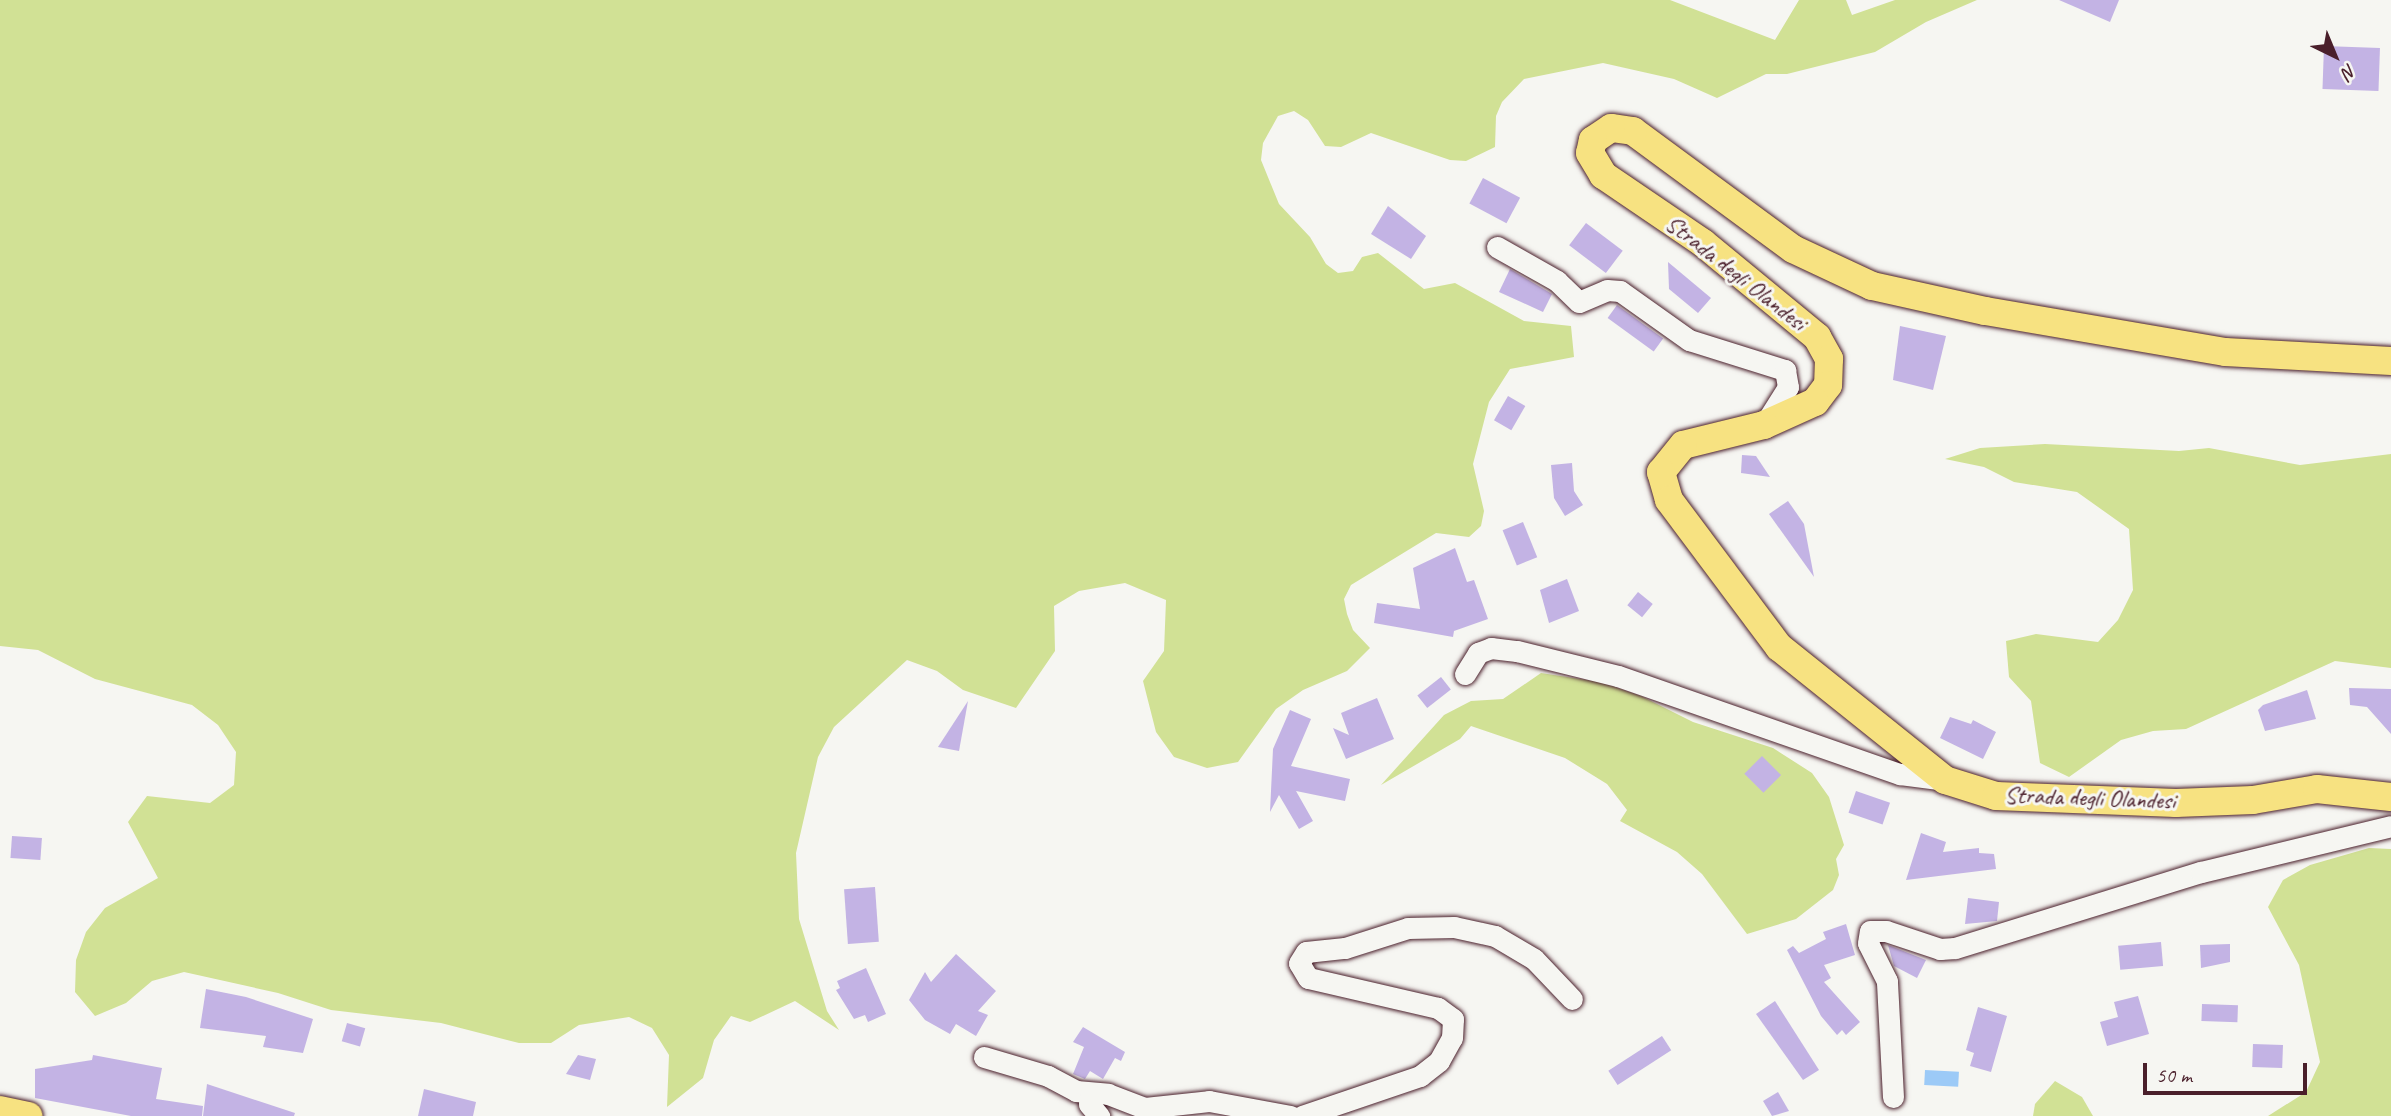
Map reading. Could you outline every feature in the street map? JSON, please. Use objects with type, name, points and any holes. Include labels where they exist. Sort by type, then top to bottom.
[{"type":"main road","name":"Strada degli Olandesi","points":[[2391,361],[2225,352],[1985,311],[1872,286],[1793,248],[1633,131],[1611,128],[1594,140],[1590,153],[1603,175],[1703,243],[1817,337],[1829,359],[1828,385],[1815,402],[1765,425],[1683,445],[1661,472],[1669,500],[1779,647],[1945,780],[1996,796],[2176,803],[2253,800],[2318,789],[2391,797]]},
{"type":"main road","points":[[0,1110],[28,1116]]},
{"type":"street","points":[[1497,247],[1557,281],[1579,302],[1607,290],[1620,291],[1689,340],[1785,370],[1788,387],[1765,425]]},
{"type":"street","points":[[1465,674],[1478,653],[1491,648],[1517,651],[1618,676],[1900,774],[1945,780]]},
{"type":"street","points":[[1893,1097],[1887,981],[1868,943],[1870,931],[1886,931],[1940,949],[1955,948],[2188,876],[2391,826]]},
{"type":"street","points":[[1302,1116],[1420,1076],[1439,1061],[1452,1038],[1453,1019],[1438,1008],[1308,978],[1299,963],[1306,953],[1345,948],[1408,928],[1454,927],[1495,936],[1534,959],[1572,999]]},
{"type":"street","points":[[984,1057],[1091,1094],[1108,1094],[1145,1108],[1209,1101],[1290,1116]]},
{"type":"street","points":[[1091,1094],[1089,1104],[1100,1116]]},
{"type":"green space","points":[[0,0],[1670,0],[1775,40],[1799,0],[1846,0],[1852,15],[1895,0],[1977,0],[1926,22],[1875,52],[1787,74],[1766,74],[1717,98],[1674,79],[1603,63],[1524,79],[1502,102],[1496,116],[1495,147],[1466,161],[1450,160],[1371,133],[1341,147],[1325,146],[1308,120],[1294,111],[1278,116],[1263,143],[1261,160],[1279,204],[1310,237],[1326,264],[1338,273],[1353,271],[1362,257],[1378,253],[1424,289],[1455,283],[1524,321],[1571,326],[1574,357],[1510,369],[1489,402],[1473,464],[1484,511],[1481,526],[1469,537],[1436,533],[1351,585],[1344,599],[1347,614],[1353,630],[1370,648],[1347,671],[1303,690],[1276,709],[1238,762],[1207,768],[1174,757],[1156,732],[1143,681],[1164,651],[1166,600],[1125,583],[1079,591],[1054,606],[1055,651],[1016,708],[963,690],[937,671],[907,660],[834,727],[818,757],[796,853],[799,919],[827,1011],[839,1030],[795,1001],[750,1022],[731,1016],[714,1040],[703,1078],[667,1107],[669,1055],[652,1028],[629,1017],[579,1025],[551,1043],[519,1043],[441,1023],[331,1010],[278,993],[184,972],[152,981],[126,1003],[95,1016],[75,992],[76,960],[86,932],[105,908],[158,878],[128,822],[147,796],[210,803],[234,785],[236,752],[218,725],[192,705],[95,679],[38,650],[0,646]]},
{"type":"green space","points":[[2045,444],[2179,451],[2209,448],[2300,465],[2391,454],[2391,668],[2335,661],[2186,729],[2153,731],[2121,740],[2069,777],[2040,763],[2031,701],[2009,677],[2006,641],[2036,634],[2098,642],[2118,620],[2133,590],[2129,529],[2077,492],[2014,482],[1984,467],[1945,459],[1980,448]]},
{"type":"green space","points":[[1541,673],[1600,682],[1641,696],[1693,722],[1773,748],[1812,773],[1829,797],[1844,845],[1836,859],[1839,875],[1833,890],[1796,919],[1747,934],[1702,874],[1677,852],[1620,821],[1627,810],[1607,784],[1565,758],[1471,726],[1460,739],[1381,785],[1444,715],[1471,701],[1503,699]]},
{"type":"green space","points":[[2369,848],[2391,849],[2391,1116],[2268,1116],[2306,1092],[2320,1062],[2299,965],[2268,907],[2283,880],[2310,865]]},
{"type":"green space","points":[[2055,1081],[2082,1097],[2093,1116],[2033,1116],[2035,1104]]},
{"type":"water","points":[[1925,1070],[1959,1072],[1958,1087],[1924,1085]]},
{"type":"building","points":[[2059,0],[2119,0],[2110,22]]},
{"type":"building","points":[[2324,46],[2380,48],[2378,91],[2322,89]]},
{"type":"building","points":[[1483,178],[1520,198],[1506,223],[1469,204]]},
{"type":"building","points":[[1388,206],[1426,236],[1411,259],[1371,234]]},
{"type":"building","points":[[1586,223],[1623,251],[1606,273],[1569,245]]},
{"type":"building","points":[[1668,262],[1711,298],[1698,313],[1669,289]]},
{"type":"building","points":[[1510,269],[1552,294],[1543,312],[1499,292]]},
{"type":"building","points":[[1617,305],[1663,339],[1654,351],[1608,318]]},
{"type":"building","points":[[1900,326],[1946,336],[1933,390],[1893,380]]},
{"type":"building","points":[[1508,396],[1525,406],[1511,430],[1494,420]]},
{"type":"building","points":[[1742,455],[1756,456],[1770,477],[1741,473]]},
{"type":"building","points":[[1572,463],[1574,491],[1583,505],[1565,516],[1554,498],[1551,465]]},
{"type":"building","points":[[1788,501],[1804,524],[1814,577],[1769,514]]},
{"type":"building","points":[[1523,522],[1537,557],[1517,565],[1503,530]]},
{"type":"building","points":[[1455,548],[1467,582],[1474,580],[1488,619],[1454,631],[1453,637],[1374,623],[1377,603],[1420,609],[1413,568]]},
{"type":"building","points":[[1567,579],[1579,611],[1549,623],[1540,590]]},
{"type":"building","points":[[1638,592],[1653,604],[1642,617],[1627,605]]},
{"type":"building","points":[[1441,677],[1451,690],[1427,708],[1417,695]]},
{"type":"building","points":[[2349,688],[2391,689],[2391,734],[2367,707],[2350,705]]},
{"type":"building","points":[[2307,690],[2316,719],[2265,731],[2258,710],[2263,705]]},
{"type":"building","points":[[1377,698],[1394,739],[1346,759],[1333,728],[1349,735],[1341,713]]},
{"type":"building","points":[[968,701],[959,751],[938,747]]},
{"type":"building","points":[[1290,710],[1311,719],[1291,766],[1350,779],[1345,801],[1296,791],[1313,821],[1299,829],[1279,795],[1270,812],[1273,749]]},
{"type":"building","points":[[1950,717],[1971,724],[1973,720],[1996,732],[1983,759],[1940,738]]},
{"type":"building","points":[[1762,756],[1781,775],[1763,793],[1744,774]]},
{"type":"building","points":[[1856,791],[1890,803],[1883,824],[1849,813]]},
{"type":"building","points":[[1921,833],[1946,842],[1943,852],[1979,848],[1979,853],[1994,854],[1996,869],[1906,880]]},
{"type":"building","points":[[12,836],[42,838],[40,860],[10,858]]},
{"type":"building","points":[[875,887],[879,942],[848,944],[844,889]]},
{"type":"building","points":[[1968,898],[1999,902],[1997,921],[1965,924]]},
{"type":"building","points":[[1846,924],[1855,955],[1824,965],[1831,978],[1824,982],[1860,1022],[1846,1035],[1842,1030],[1837,1035],[1821,1016],[1787,950],[1793,946],[1799,953],[1826,939],[1823,932]]},
{"type":"building","points":[[2161,942],[2163,966],[2120,970],[2118,946]]},
{"type":"building","points":[[2230,944],[2230,962],[2201,968],[2200,945]]},
{"type":"building","points":[[1888,945],[1926,960],[1917,978],[1894,966]]},
{"type":"building","points":[[956,954],[996,991],[978,1011],[988,1015],[976,1036],[956,1024],[950,1034],[925,1020],[909,1000],[925,972],[931,982]]},
{"type":"building","points":[[866,968],[886,1014],[868,1022],[865,1015],[854,1019],[836,990],[840,988],[837,981]]},
{"type":"building","points":[[206,989],[246,997],[313,1019],[303,1053],[263,1047],[266,1036],[200,1028]]},
{"type":"building","points":[[2138,996],[2149,1034],[2107,1046],[2100,1022],[2118,1017],[2114,1002]]},
{"type":"building","points":[[1775,1001],[1819,1070],[1803,1080],[1756,1014]]},
{"type":"building","points":[[2202,1004],[2238,1005],[2237,1022],[2201,1021]]},
{"type":"building","points":[[1978,1007],[2007,1016],[1991,1072],[1970,1066],[1974,1053],[1966,1050]]},
{"type":"building","points":[[347,1023],[365,1028],[360,1047],[342,1041]]},
{"type":"building","points":[[1083,1027],[1125,1052],[1121,1061],[1115,1058],[1103,1079],[1090,1071],[1085,1079],[1073,1074],[1084,1047],[1073,1042]]},
{"type":"building","points":[[1662,1036],[1671,1050],[1618,1085],[1608,1071]]},
{"type":"building","points":[[2253,1044],[2283,1045],[2282,1068],[2252,1067]]},
{"type":"building","points":[[93,1055],[162,1068],[156,1099],[203,1106],[202,1116],[131,1116],[35,1098],[35,1069],[92,1060]]},
{"type":"building","points":[[578,1055],[596,1059],[590,1080],[566,1074]]},
{"type":"building","points":[[207,1084],[295,1113],[294,1116],[203,1116]]},
{"type":"building","points":[[424,1089],[476,1102],[473,1116],[418,1116]]},
{"type":"building","points":[[1778,1092],[1789,1111],[1772,1116],[1763,1101]]}]
